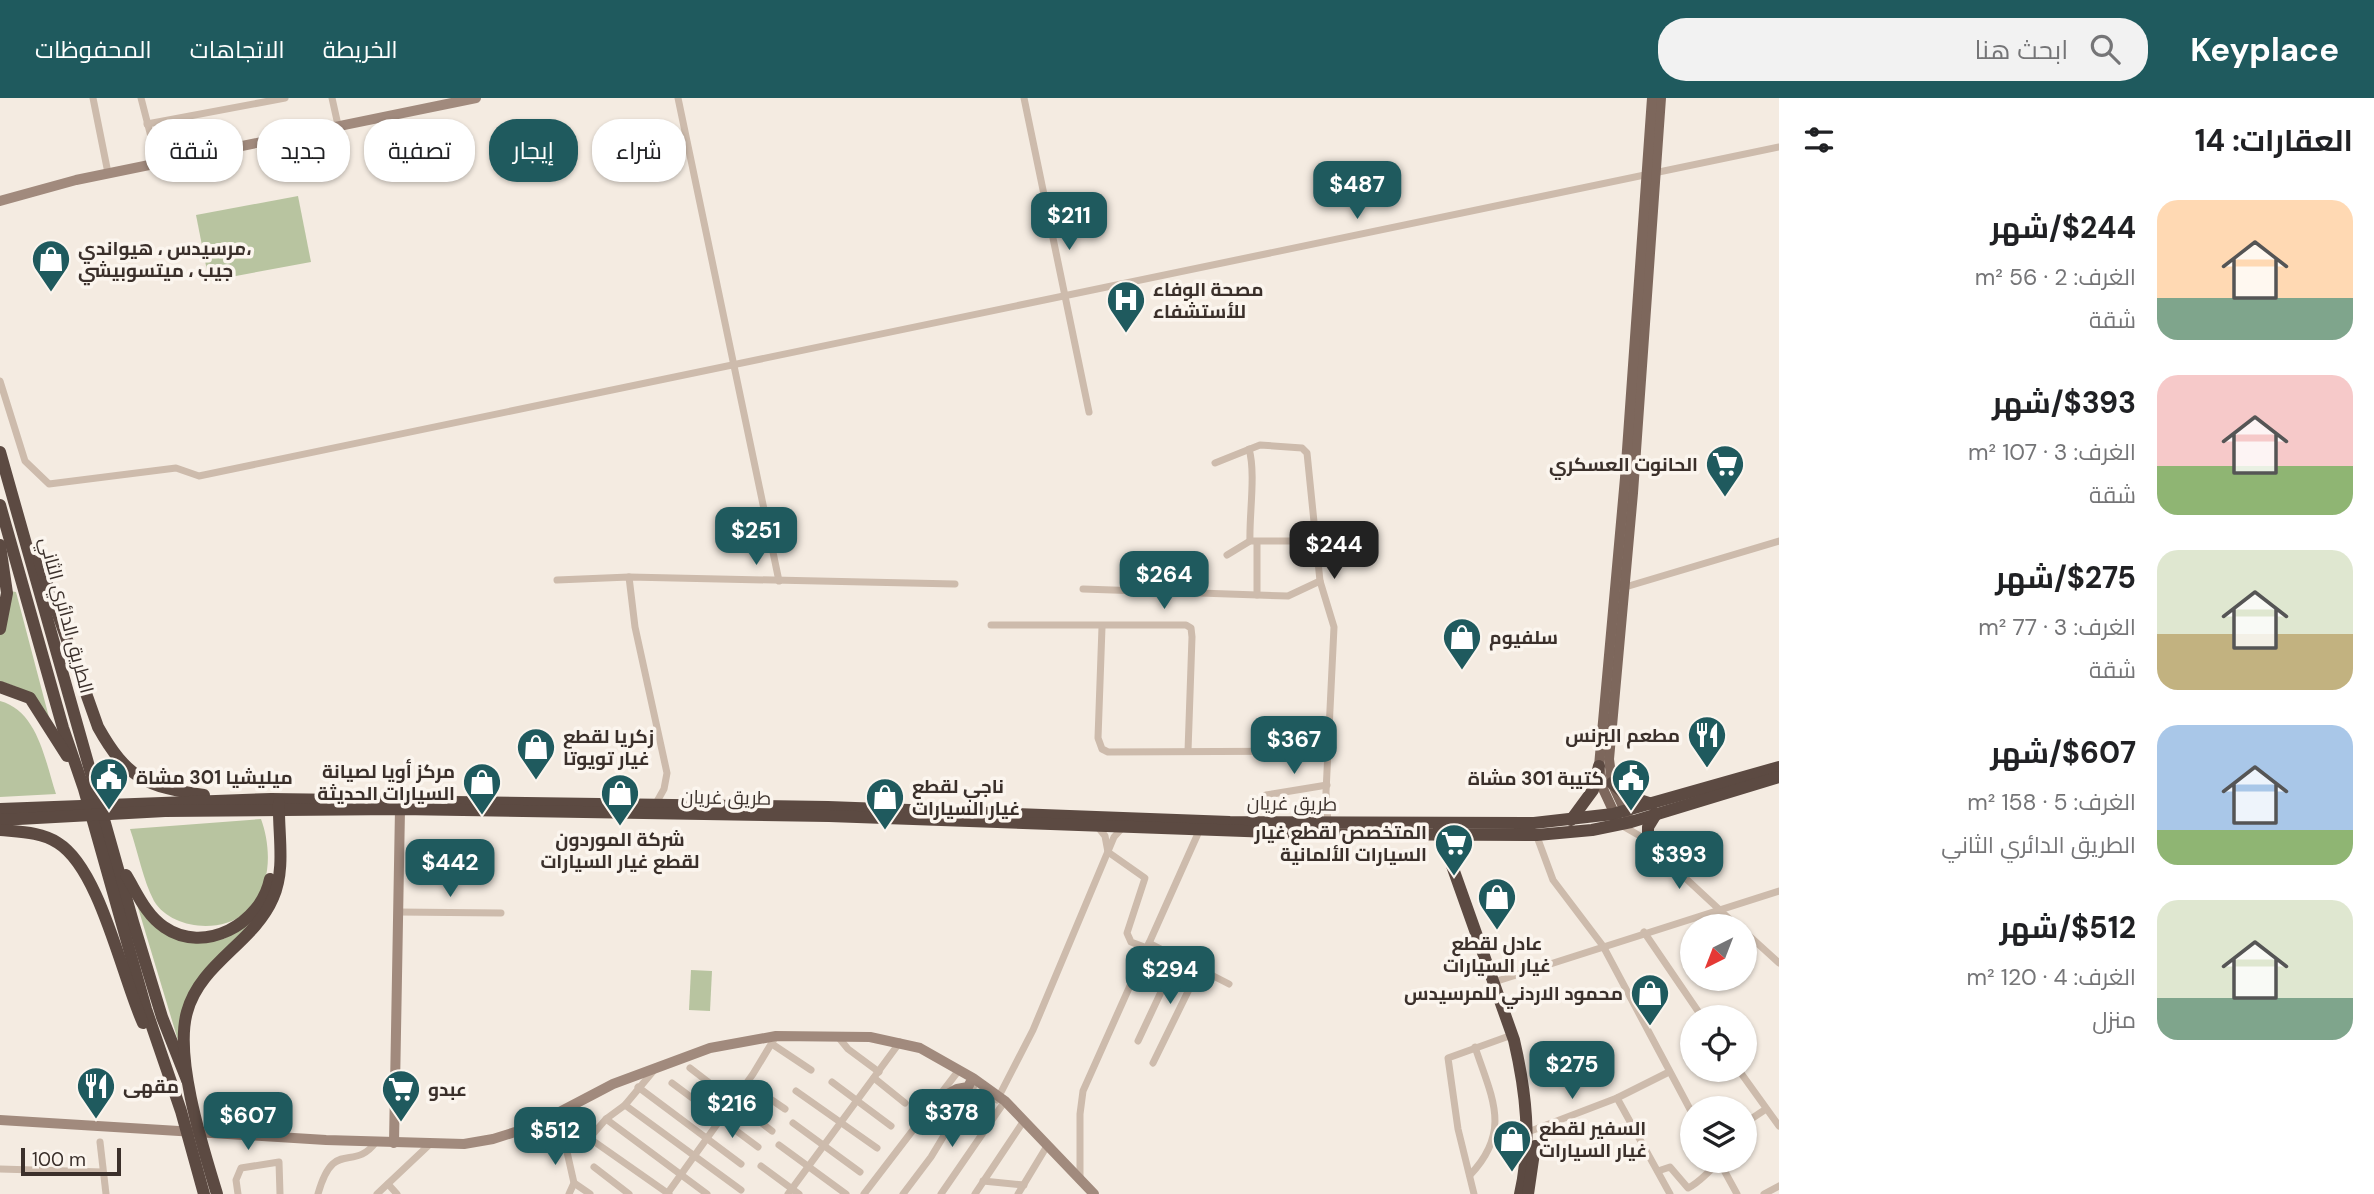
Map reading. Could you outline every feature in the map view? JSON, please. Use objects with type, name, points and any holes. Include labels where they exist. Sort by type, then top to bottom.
[{"type":"highway","name":"الطريق الدائري الثاني","points":[[0,452],[86,785]]},
{"type":"highway","points":[[13,494],[98,727],[121,764],[135,777],[159,787],[239,800]]},
{"type":"highway","name":"الطريق الدائري الثاني","points":[[0,505],[62,729],[86,785]]},
{"type":"highway","points":[[0,545],[7,593],[0,629]]},
{"type":"highway","points":[[0,687],[17,691],[37,706],[86,785],[109,832],[162,1017],[187,1080]]},
{"type":"highway","points":[[1571,820],[1587,801],[1600,766]]},
{"type":"highway","points":[[1612,783],[1636,801],[1656,809],[1779,767]]},
{"type":"highway","points":[[1535,829],[1622,818],[1779,777]]},
{"type":"highway","points":[[86,785],[95,836],[162,1054]]},
{"type":"highway","name":"طريق غريان","points":[[0,809],[239,800],[275,805],[400,809],[652,810],[828,807],[1329,828],[1535,829]]},
{"type":"highway","points":[[117,860],[143,905],[163,927],[192,938],[227,932],[247,919],[269,886],[275,844],[275,805]]},
{"type":"highway","points":[[187,1110],[185,1021],[202,979],[250,932],[274,897],[280,859],[275,805]]},
{"type":"highway","name":"طريق غريان","points":[[0,820],[275,805],[652,810],[1200,829],[1329,828]]},
{"type":"highway","points":[[1644,840],[1656,809]]},
{"type":"highway","points":[[1535,829],[1571,820],[1622,818]]},
{"type":"highway","points":[[0,830],[44,836],[60,844],[75,859],[103,916],[139,1014],[162,1054],[187,1110],[198,1153],[204,1194]]},
{"type":"highway","points":[[1445,830],[1525,1054],[1532,1130],[1528,1194]]},
{"type":"highway","points":[[1497,981],[1522,1073],[1532,1130],[1520,1194]]},
{"type":"highway","points":[[198,1153],[217,1194]]},
{"type":"main road","points":[[1651,174],[1652,98]]},
{"type":"main road","points":[[1622,818],[1612,783],[1609,759],[1651,174],[1661,98]]},
{"type":"main road","points":[[1620,589],[1600,766],[1622,818]]},
{"type":"street","points":[[93,98],[108,173]]},
{"type":"street","points":[[141,98],[146,119]]},
{"type":"street","points":[[174,119],[285,98]]},
{"type":"street","points":[[332,98],[337,119]]},
{"type":"street","points":[[350,122],[430,102],[476,98]]},
{"type":"street","points":[[678,98],[779,581]]},
{"type":"street","points":[[1024,98],[1089,412]]},
{"type":"street","points":[[0,381],[25,461],[41,478],[57,486],[176,468],[199,476],[1779,147]]},
{"type":"street","points":[[0,201],[108,173],[145,166]]},
{"type":"street","points":[[1214,463],[1260,445],[1305,449],[1320,581],[1334,627],[1326,785],[1329,828]]},
{"type":"street","points":[[1249,449],[1252,460],[1257,595]]},
{"type":"street","points":[[1227,555],[1254,542],[1314,541]]},
{"type":"street","points":[[1620,589],[1779,541]]},
{"type":"street","points":[[629,577],[635,627],[667,773],[664,789],[652,810]]},
{"type":"street","points":[[557,580],[629,577],[955,584]]},
{"type":"street","points":[[1083,589],[1288,596],[1320,581]]},
{"type":"street","points":[[991,625],[1186,625],[1191,628],[1188,751]]},
{"type":"street","points":[[1102,627],[1099,745],[1108,752],[1328,751]]},
{"type":"street","points":[[1266,795],[1326,785]]},
{"type":"street","points":[[394,1143],[400,809]]},
{"type":"street","points":[[1622,818],[1724,914]]},
{"type":"street","points":[[1098,826],[1105,836],[1108,852],[1145,878],[1127,933],[1131,942],[1177,958],[1229,984]]},
{"type":"street","points":[[941,1194],[1001,1100],[1108,852],[1124,826]]},
{"type":"street","points":[[1080,1181],[1080,1114],[1083,1091],[1200,829]]},
{"type":"street","points":[[1535,829],[1553,880],[1603,946],[1682,1096]]},
{"type":"street","points":[[1497,981],[1643,932],[1779,891]]},
{"type":"street","points":[[398,912],[501,913]]},
{"type":"street","points":[[1643,932],[1694,1005]]},
{"type":"street","points":[[1757,943],[1779,963]]},
{"type":"street","points":[[1138,1041],[1177,958]]},
{"type":"street","points":[[1153,1063],[1199,969]]},
{"type":"street","points":[[1474,1194],[1458,1129],[1448,1061],[1451,1055],[1512,1035]]},
{"type":"street","points":[[0,1120],[429,1145],[480,1143],[524,1129],[659,1064],[710,1048],[774,1040],[870,1037],[900,1042],[944,1061],[972,1084],[1001,1100]]},
{"type":"street","points":[[839,1038],[905,1103]]},
{"type":"street","points":[[774,1040],[811,1070]]},
{"type":"street","points":[[589,1138],[668,1194],[747,1083],[774,1040]]},
{"type":"street","points":[[761,1166],[793,1192],[807,1167],[900,1042]]},
{"type":"street","points":[[1470,1175],[1489,1152],[1497,1121],[1475,1047]]},
{"type":"street","points":[[524,1129],[549,1143],[582,1144],[606,1119],[625,1105],[659,1064]]},
{"type":"street","points":[[690,1068],[772,1131]]},
{"type":"street","points":[[957,1071],[1001,1100],[1094,1194]]},
{"type":"street","points":[[864,1194],[957,1071]]},
{"type":"street","points":[[1532,1130],[1617,1098],[1669,1072]]},
{"type":"street","points":[[832,1082],[891,1126]]},
{"type":"street","points":[[1747,1082],[1779,1126]]},
{"type":"street","points":[[673,1083],[758,1147]]},
{"type":"street","points":[[747,1083],[785,1109]]},
{"type":"street","points":[[935,1101],[957,1088],[972,1084]]},
{"type":"street","points":[[903,1194],[931,1157],[972,1084]]},
{"type":"street","points":[[638,1087],[741,1164]]},
{"type":"street","points":[[796,1091],[877,1148]]},
{"type":"street","points":[[1617,1098],[1670,1194]]},
{"type":"street","points":[[625,1105],[741,1190]]},
{"type":"street","points":[[1757,1115],[1766,1109]]},
{"type":"street","points":[[562,1112],[565,1143],[575,1183],[590,1194]]},
{"type":"street","points":[[606,1119],[706,1194]]},
{"type":"street","points":[[975,1194],[1023,1122]]},
{"type":"street","points":[[793,1123],[860,1172]]},
{"type":"street","points":[[100,1142],[106,1194]]},
{"type":"street","points":[[318,1194],[324,1173],[334,1162],[364,1153],[376,1142]]},
{"type":"street","points":[[377,1194],[429,1145]]},
{"type":"street","points":[[779,1145],[846,1194]]},
{"type":"street","points":[[1018,1194],[1047,1146]]},
{"type":"street","points":[[238,1194],[236,1180],[242,1168],[279,1162],[280,1194]]},
{"type":"street","points":[[593,1167],[629,1194]]},
{"type":"street","points":[[1658,1171],[1672,1168],[1688,1188],[1704,1179],[1706,1173]]},
{"type":"street","points":[[0,1169],[102,1172]]},
{"type":"street","points":[[1726,1173],[1737,1194]]},
{"type":"street","points":[[983,1181],[1024,1185]]},
{"type":"street","points":[[569,1194],[575,1183]]},
{"type":"street","points":[[388,1184],[397,1194]]},
{"type":"street","points":[[1764,1194],[1779,1186]]},
{"type":"green space","points":[[298,196],[311,262],[209,281],[196,215]]},
{"type":"green space","points":[[10,591],[16,592],[51,725],[17,687],[0,681],[0,635]]},
{"type":"green space","points":[[0,701],[13,707],[32,726],[56,794],[0,797]]},
{"type":"green space","points":[[261,819],[268,856],[265,881],[254,904],[245,913],[223,924],[196,925],[172,918],[154,901],[130,829]]},
{"type":"green space","points":[[136,901],[151,920],[198,941],[224,939],[253,920],[197,980],[183,1057]]},
{"type":"green space","points":[[691,970],[712,971],[710,1011],[689,1010]]},
{"type":"place","name":"مرسيدس ، هيواندي، جيب ، ميتسوبيشي","points":[[51,293]]},
{"type":"place","name":"مصحة الوفاء للأستشفاء","points":[[1126,334]]},
{"type":"place","name":"الحانوت العسكري","points":[[1725,498]]},
{"type":"place","name":"سلفيوم","points":[[1462,671]]},
{"type":"place","name":"مطعم البرنس","points":[[1707,769]]},
{"type":"place","name":"زكريا لقطع غيار تويوتا","points":[[536,781]]},
{"type":"place","name":"ميليشيا 301 مشاة","points":[[109,811]]},
{"type":"place","name":"كتيبة 301 مشاة","points":[[1631,812]]},
{"type":"place","name":"مركز أويا لصيانة السيارات الحديثة","points":[[482,816]]},
{"type":"place","name":"شركة الموردون لقطع غيار السيارات","points":[[620,827]]},
{"type":"place","name":"ناجي لقطع غيار السيارات","points":[[885,831]]},
{"type":"place","name":"المتخصص لقطع غيار السيارات الألمانية","points":[[1454,877]]},
{"type":"place","name":"عادل لقطع غيار السيارات","points":[[1497,931]]},
{"type":"place","name":"محمود الاردني للمرسيدس","points":[[1650,1027]]},
{"type":"place","name":"مقهى","points":[[96,1120]]},
{"type":"place","name":"عبدو","points":[[401,1123]]},
{"type":"place","name":"السفير لقطع غيار السيارات","points":[[1512,1173]]}]
